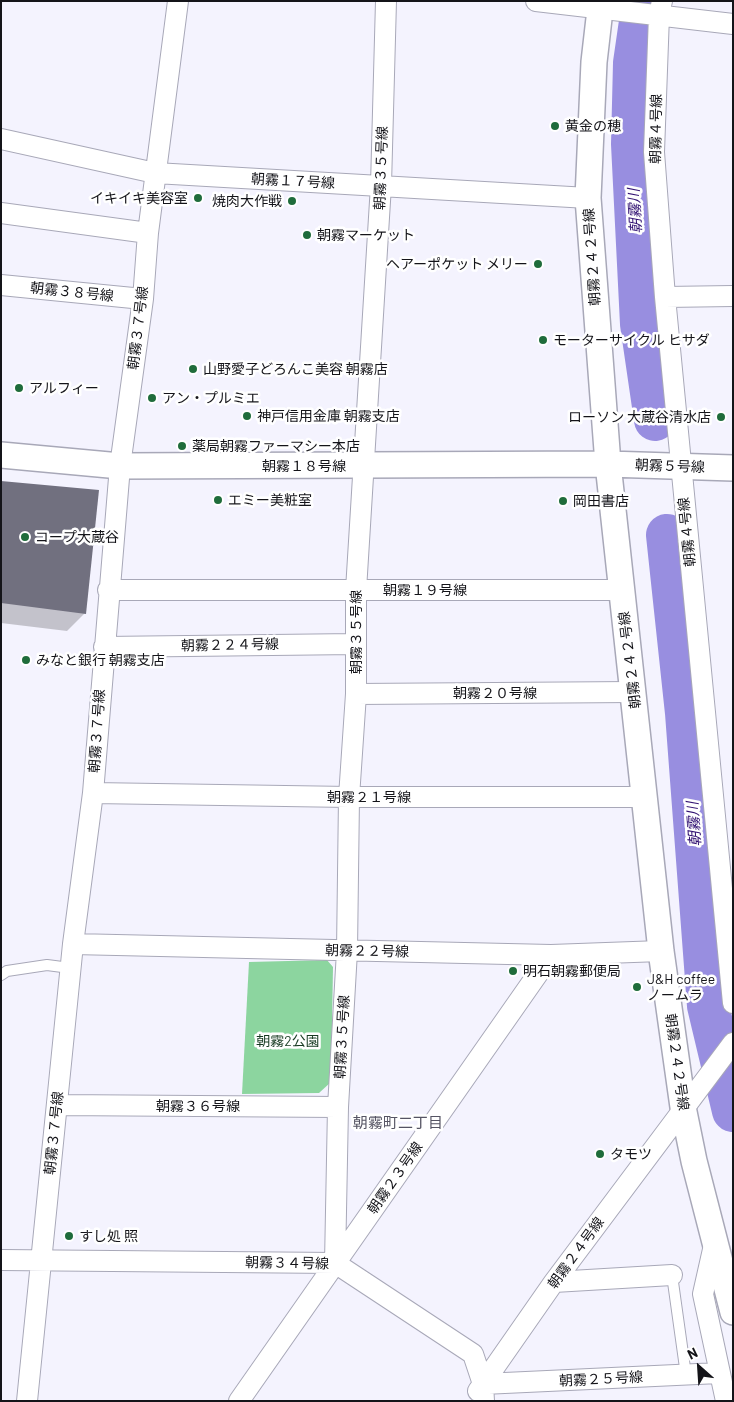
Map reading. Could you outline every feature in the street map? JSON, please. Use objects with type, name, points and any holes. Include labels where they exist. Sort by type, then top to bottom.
[{"type":"street","name":"朝霧３７号線","points":[[27,1401],[72,944],[93,793],[108,590],[120,466],[143,299],[148,232],[178,1]]},
{"type":"street","name":"朝霧３５号線","points":[[335,1263],[338,1107],[347,951],[349,797],[356,694],[356,590],[381,185],[386,1]]},
{"type":"street","points":[[536,1],[601,5],[626,11],[657,10],[733,24]]},
{"type":"street","name":"朝霧２４２号線","points":[[601,5],[594,62],[588,198],[608,464],[661,951],[683,1107],[714,1245],[733,1312]]},
{"type":"street","name":"朝霧４号線","points":[[657,10],[654,152],[665,297],[733,1003]]},
{"type":"street","name":"朝霧１７号線","points":[[1,139],[155,173],[588,198]]},
{"type":"street","points":[[1,213],[148,232]]},
{"type":"street","name":"朝霧３８号線","points":[[1,285],[143,299]]},
{"type":"street","points":[[665,297],[733,296]]},
{"type":"street","name":"朝霧１８号線","points":[[1,455],[120,466],[363,467],[608,464]]},
{"type":"street","name":"朝霧５号線","points":[[608,464],[733,468]]},
{"type":"street","name":"朝霧１９号線","points":[[108,590],[622,590]]},
{"type":"street","name":"朝霧２２４号線","points":[[104,647],[355,644]]},
{"type":"street","name":"朝霧２０号線","points":[[356,694],[634,692]]},
{"type":"street","name":"朝霧２１号線","points":[[93,793],[349,797],[645,797]]},
{"type":"street","name":"朝霧２２号線","points":[[72,944],[551,955],[661,951]]},
{"type":"street","name":"朝霧２３号線","points":[[239,1401],[551,955]]},
{"type":"street","name":"朝霧２４号線","points":[[472,1401],[484,1392],[554,1282],[683,1107],[732,1044]]},
{"type":"street","name":"朝霧３６号線","points":[[57,1105],[338,1107]]},
{"type":"street","points":[[714,1245],[703,1294],[726,1401]]},
{"type":"street","name":"朝霧３４号線","points":[[1,1260],[335,1263],[473,1354],[484,1392]]},
{"type":"street","points":[[554,1282],[672,1275]]},
{"type":"street","name":"朝霧２５号線","points":[[484,1392],[719,1373]]},
{"type":"lane","points":[[1,975],[7,971],[47,965],[70,968]]},
{"type":"lane","points":[[672,1275],[686,1375]]},
{"type":"green space","name":"朝霧2公園","points":[[327,960],[333,967],[331,1082],[319,1093],[242,1094],[249,962]]},
{"type":"building","points":[[1,481],[99,490],[86,614],[1,603]]},
{"type":"waterway","name":"朝霧川","points":[[643,1],[634,63],[632,144],[641,324],[655,420]]},
{"type":"waterway","name":"朝霧川","points":[[667,535],[686,713],[708,1006],[733,1111]]},
{"type":"place","name":"黄金の穂","points":[[555,126]]},
{"type":"place","name":"イキイキ美容室","points":[[198,198]]},
{"type":"place","name":"焼肉大作戦","points":[[292,201]]},
{"type":"place","name":"朝霧マーケット","points":[[307,235]]},
{"type":"place","name":"ヘアーポケット メリー","points":[[538,264]]},
{"type":"place","name":"モーターサイクル ヒサダ","points":[[543,340]]},
{"type":"place","name":"山野愛子どろんこ美容 朝霧店","points":[[193,369]]},
{"type":"place","name":"アルフィー","points":[[19,388]]},
{"type":"place","name":"アン・プルミエ","points":[[152,398]]},
{"type":"place","name":"神戸信用金庫 朝霧支店","points":[[247,416]]},
{"type":"place","name":"ローソン 大蔵谷清水店","points":[[721,417]]},
{"type":"place","name":"薬局朝霧ファーマシー本店","points":[[182,446]]},
{"type":"place","name":"エミー美粧室","points":[[218,500]]},
{"type":"place","name":"岡田書店","points":[[563,501]]},
{"type":"place","name":"コープ大蔵谷","points":[[25,537]]},
{"type":"place","name":"みなと銀行 朝霧支店","points":[[26,660]]},
{"type":"place","name":"明石朝霧郵便局","points":[[513,971]]},
{"type":"place","name":"J&H coffee ノームラ","points":[[637,987]]},
{"type":"place","name":"タモツ","points":[[600,1154]]},
{"type":"place","name":"すし処 照","points":[[69,1236]]},
{"type":"district","name":"朝霧町二丁目","points":[[398,1123]]}]
